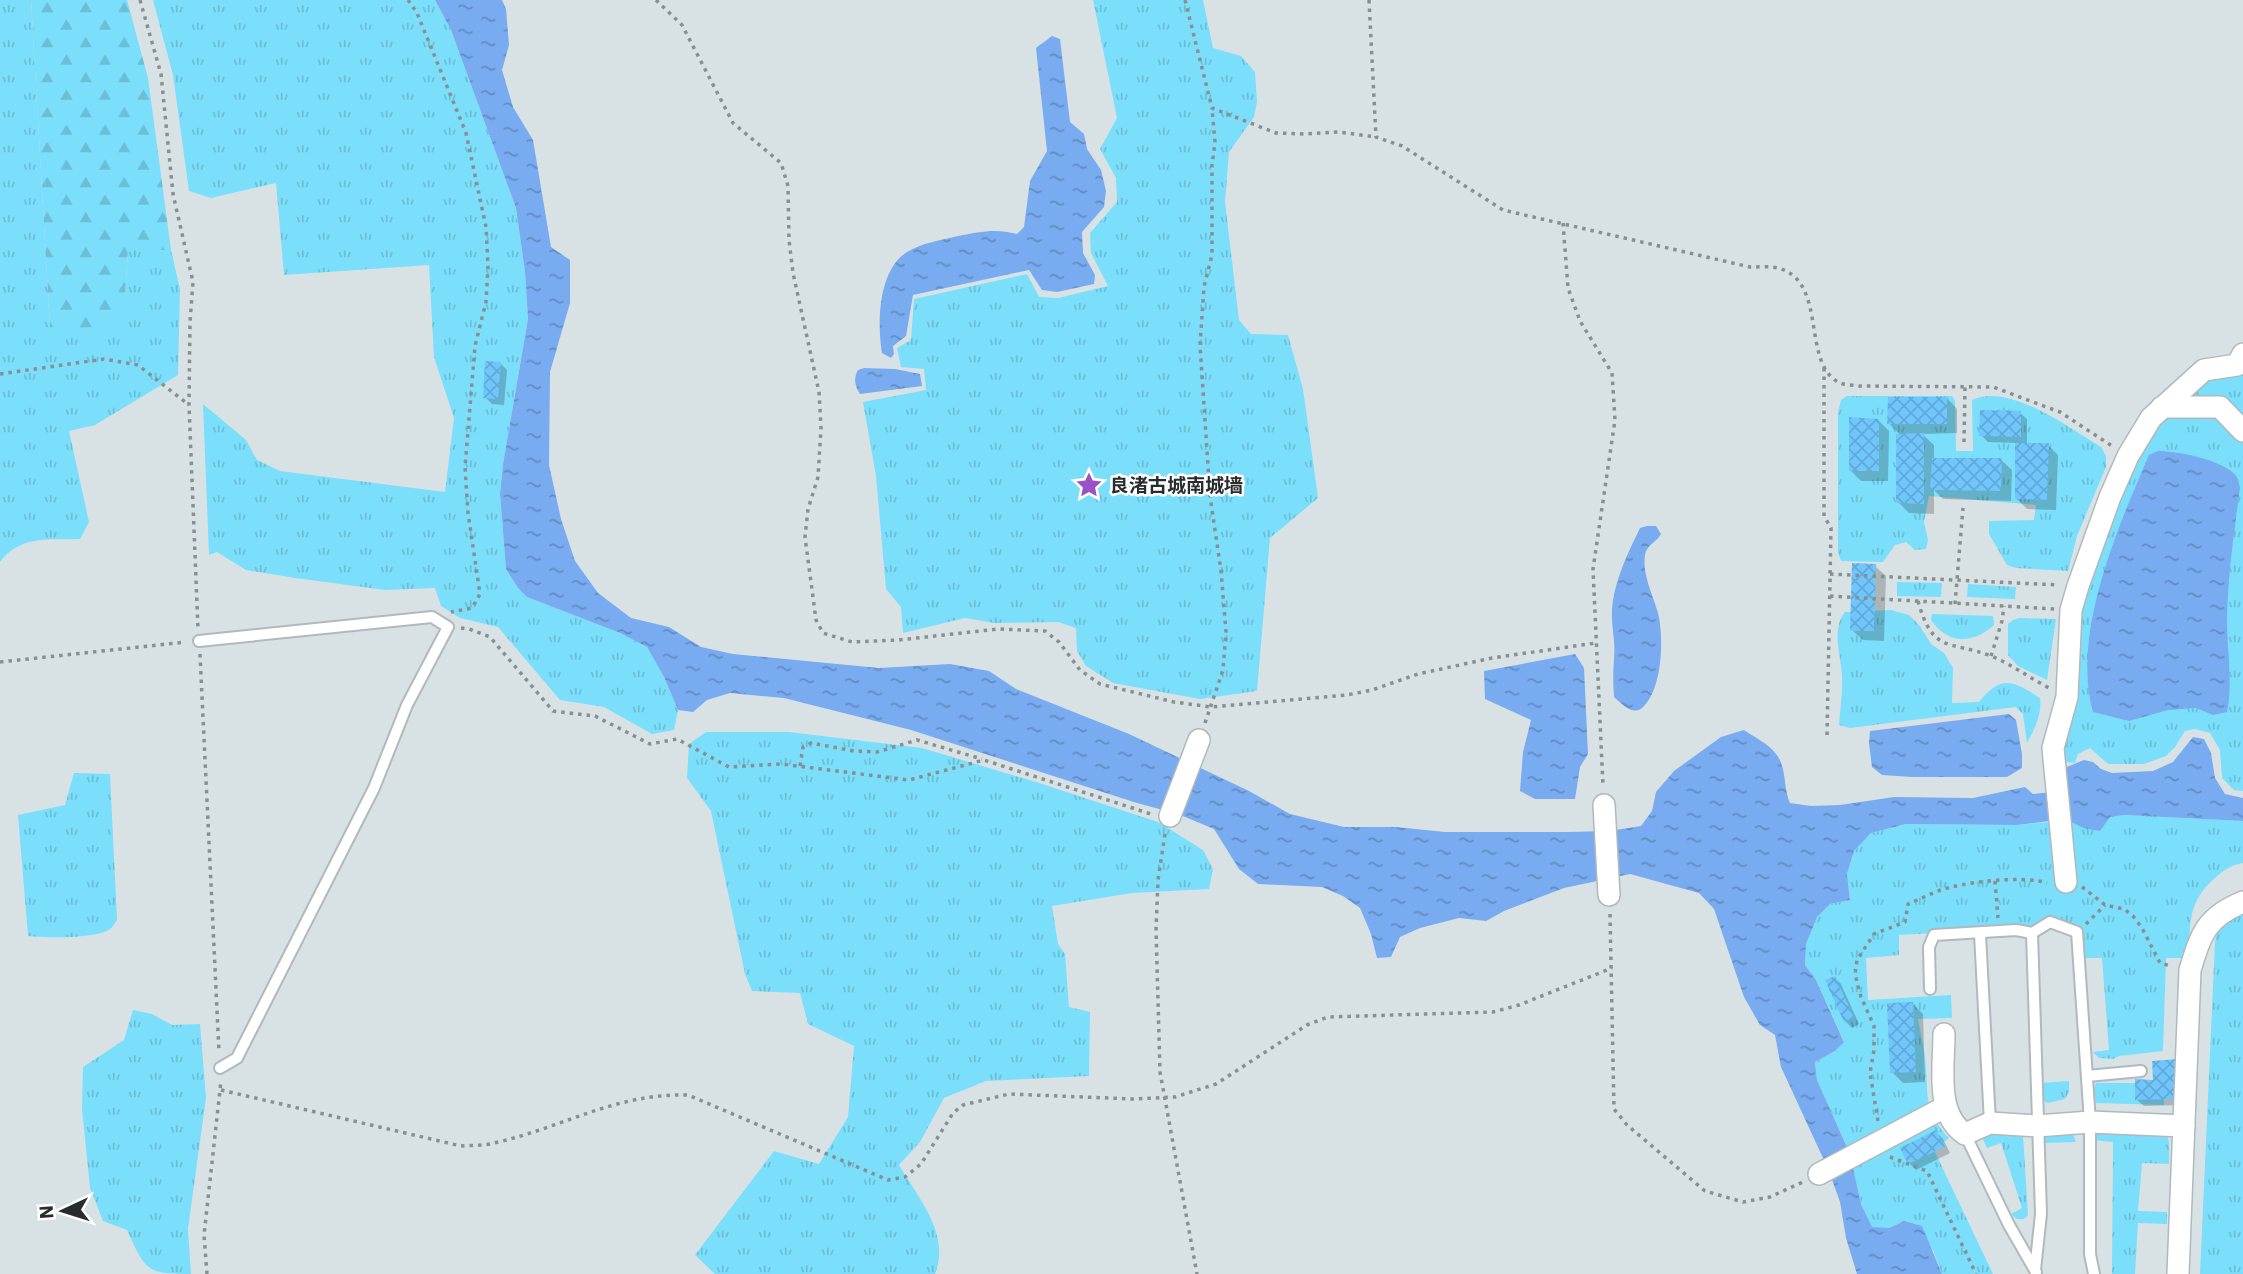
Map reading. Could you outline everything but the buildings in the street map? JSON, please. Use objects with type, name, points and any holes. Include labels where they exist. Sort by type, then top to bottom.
[{"type":"street","points":[[2066,882],[2053,748],[2067,697],[2071,610],[2078,586],[2127,456],[2151,418],[2204,370],[2237,365],[2243,354]]},
{"type":"street","points":[[2162,407],[2220,407],[2243,431]]},
{"type":"street","points":[[1170,818],[1199,740]]},
{"type":"street","points":[[1604,806],[1609,895]]},
{"type":"street","points":[[2178,1274],[2190,970],[2200,937],[2206,929],[2222,914],[2243,902]]},
{"type":"street","points":[[1944,1034],[1945,1107],[1953,1126],[1965,1134],[1990,1123],[2037,1126],[2090,1122],[2184,1126]]},
{"type":"street","points":[[1819,1174],[1945,1107]]},
{"type":"lane","points":[[199,640],[432,617],[448,627],[407,705],[374,788],[237,1058],[220,1068]]},
{"type":"lane","points":[[1930,989],[1929,947],[1934,935],[1999,931],[2032,933],[2050,922],[2077,933],[2090,1122],[2090,1254],[2094,1274]]},
{"type":"lane","points":[[2032,933],[2041,1214],[2036,1272]]},
{"type":"lane","points":[[1980,934],[1990,1123]]},
{"type":"lane","points":[[2087,1076],[2141,1071]]},
{"type":"lane","points":[[1965,1134],[2009,1225],[2036,1272]]},
{"type":"path","points":[[408,0],[417,13],[466,133],[486,227],[488,266],[486,302],[475,346],[465,467],[468,513],[480,594],[472,608],[432,617]]},
{"type":"path","points":[[656,0],[682,24],[733,123],[781,163],[788,186],[793,273],[819,392],[821,428],[818,477],[808,509],[805,537],[816,620],[823,633],[852,642],[899,640],[998,629],[1045,631],[1059,642],[1080,670],[1100,684],[1174,702],[1211,707],[1347,695],[1373,690],[1418,674],[1492,658],[1596,643]]},
{"type":"path","points":[[1185,0],[1212,108],[1215,142],[1212,166],[1212,255],[1204,287],[1200,345],[1210,496],[1221,571],[1226,632],[1223,670],[1199,740]]},
{"type":"path","points":[[1369,0],[1376,137]]},
{"type":"path","points":[[1212,108],[1276,133],[1339,132],[1376,137],[1402,146],[1503,210],[1750,267],[1778,268],[1798,279],[1810,306],[1824,368],[1824,516],[1831,528],[1826,736]]},
{"type":"path","points":[[1563,223],[1568,288],[1580,321],[1612,373],[1615,420],[1593,569],[1604,806]]},
{"type":"path","points":[[0,373],[104,359],[138,365],[189,405]]},
{"type":"path","points":[[1824,368],[1838,383],[1859,386],[1993,387],[2060,412],[2127,456]]},
{"type":"path","points":[[1964,442],[1965,387]]},
{"type":"path","points":[[1955,604],[1963,508]]},
{"type":"path","points":[[1830,574],[2078,586]]},
{"type":"path","points":[[1830,597],[2071,610]]},
{"type":"path","points":[[1918,601],[1923,618],[1938,640],[1952,647],[1991,656],[2067,697]]},
{"type":"path","points":[[1991,656],[2004,606]]},
{"type":"path","points":[[448,627],[469,629],[490,637],[553,711],[594,716],[650,744],[677,739],[729,767],[781,764],[909,780],[984,760]]},
{"type":"path","points":[[0,662],[199,640]]},
{"type":"path","points":[[800,766],[803,747],[811,743],[854,751],[877,752],[917,740],[1170,818],[1158,880],[1156,929],[1160,1072],[1197,1274]]},
{"type":"path","points":[[1995,881],[1999,931]]},
{"type":"path","points":[[1609,895],[1614,1109],[1627,1125],[1705,1191],[1743,1202],[1770,1197],[1819,1174]]},
{"type":"path","points":[[2077,933],[2105,905]]},
{"type":"path","points":[[221,1090],[461,1146],[493,1144],[630,1099],[660,1094],[688,1095],[888,1180],[905,1177],[921,1164],[953,1113],[963,1105],[1009,1094],[1175,1097],[1216,1084],[1307,1025],[1328,1017],[1493,1012],[1520,1005],[1612,968]]},
{"type":"path","points":[[1882,1142],[1888,1156],[1927,1171],[1976,1274]]},
{"type":"green space","points":[[0,0],[31,0],[50,328],[125,296],[128,250],[171,250],[180,289],[178,375],[95,425],[69,431],[89,522],[80,539],[26,543],[8,553],[0,562]]},
{"type":"green space","points":[[31,0],[127,0],[148,78],[171,250],[128,250],[125,296],[117,322],[99,332],[50,328]]},
{"type":"green space","points":[[153,0],[435,0],[451,30],[516,208],[525,272],[528,319],[500,494],[506,569],[527,597],[620,633],[647,647],[678,710],[674,730],[652,734],[604,707],[560,700],[498,627],[460,618],[441,606],[435,588],[385,590],[295,578],[246,570],[217,552],[209,555],[203,404],[246,440],[257,460],[280,471],[445,492],[454,418],[434,357],[429,265],[284,275],[276,183],[211,198],[189,191],[173,75]]},
{"type":"green space","points":[[1093,0],[1203,0],[1213,48],[1241,56],[1255,72],[1257,102],[1254,117],[1229,152],[1225,202],[1239,320],[1251,334],[1288,335],[1303,389],[1318,498],[1270,538],[1257,691],[1200,699],[1113,683],[1086,666],[1077,651],[1076,628],[1058,622],[994,623],[965,618],[903,633],[901,607],[886,589],[876,476],[863,402],[926,390],[924,369],[901,367],[897,348],[911,340],[914,299],[1027,274],[1039,297],[1058,298],[1108,286],[1091,253],[1090,233],[1117,202],[1116,178],[1100,149],[1117,118]]},
{"type":"green space","points":[[2243,352],[2243,791],[2234,790],[2222,778],[2220,750],[2210,733],[2195,729],[2185,731],[2166,756],[2144,764],[2108,764],[2090,748],[2078,754],[2075,763],[2062,761],[2073,639],[2112,501],[2168,392]]},
{"type":"green space","points":[[1847,396],[1952,396],[1955,401],[1956,451],[1973,451],[1972,400],[1987,396],[2021,402],[2056,419],[2101,447],[2106,456],[2106,467],[2077,536],[2068,571],[2016,568],[2007,565],[1989,534],[1989,521],[2034,520],[2036,505],[1929,496],[1924,522],[1928,540],[1926,549],[1915,550],[1906,542],[1895,545],[1883,562],[1841,561],[1838,552],[1838,412],[1841,400]]},
{"type":"green space","points":[[1897,582],[1942,583],[1941,597],[1897,596]]},
{"type":"green space","points":[[1968,584],[2016,587],[2015,599],[1967,597]]},
{"type":"green space","points":[[1891,610],[1909,615],[1920,626],[1931,644],[1944,653],[1953,668],[1952,703],[1979,702],[1994,687],[2007,683],[2022,687],[2040,698],[2039,716],[2027,743],[2023,714],[2016,707],[1850,728],[1839,725],[1842,682],[1838,626],[1841,619],[1845,612]]},
{"type":"green space","points":[[1932,614],[1993,616],[1994,625],[1978,636],[1953,638],[1931,620]]},
{"type":"green space","points":[[2020,618],[2056,619],[2047,680],[2018,666],[2008,655],[2008,624]]},
{"type":"green space","points":[[706,732],[789,732],[922,748],[1158,822],[1203,850],[1213,869],[1209,889],[1132,893],[1052,906],[1058,944],[1065,954],[1069,1007],[1090,1012],[1089,1076],[986,1081],[944,1098],[920,1142],[899,1165],[923,1203],[936,1231],[939,1259],[935,1274],[715,1274],[695,1255],[774,1151],[819,1164],[848,1117],[854,1046],[808,1024],[800,993],[752,991],[745,974],[711,811],[687,778],[689,744]]},
{"type":"green space","points":[[74,773],[110,774],[117,920],[110,929],[94,935],[28,936],[18,815],[65,805]]},
{"type":"green space","points":[[2124,815],[2243,821],[2243,863],[2221,873],[2200,896],[2190,924],[2190,958],[2166,958],[2163,1051],[2113,1059],[2099,1058],[2093,1052],[2109,1050],[2102,958],[2082,958],[2079,925],[1899,935],[1899,955],[1866,958],[1868,1000],[1951,995],[1952,1018],[1918,1019],[1925,1056],[1929,1106],[1949,1138],[1934,1150],[1993,1274],[1942,1274],[1933,1250],[1904,1221],[1889,1228],[1872,1228],[1861,1204],[1850,1154],[1817,1080],[1815,1062],[1835,1051],[1844,1041],[1816,980],[1805,965],[1806,944],[1817,917],[1830,904],[1850,900],[1847,874],[1854,851],[1871,833],[1906,824],[2017,825]]},
{"type":"green space","points":[[2243,895],[2243,1274],[2200,1274],[2215,942],[2220,919]]},
{"type":"green space","points":[[133,1010],[152,1014],[172,1025],[200,1024],[206,1098],[188,1229],[191,1274],[165,1273],[149,1267],[127,1230],[103,1221],[90,1188],[82,1109],[83,1067],[124,1040]]},
{"type":"green space","points":[[2069,1081],[2069,1092],[2065,1099],[2048,1103],[2042,1100],[2040,1083]]},
{"type":"green space","points":[[2096,1083],[2163,1083],[2164,1105],[2096,1103]]},
{"type":"green space","points":[[2165,1128],[2169,1142],[2169,1164],[2142,1163],[2138,1211],[2167,1212],[2167,1224],[2138,1223],[2135,1274],[2112,1274],[2113,1142],[2093,1140],[2096,1131]]},
{"type":"green space","points":[[1987,1130],[2023,1135],[2028,1215],[2024,1219],[2017,1219],[2011,1214],[2022,1208],[2001,1143],[1987,1148],[1982,1137]]},
{"type":"green space","points":[[2072,1131],[2076,1142],[2044,1143],[2044,1133]]},
{"type":"water","points":[[435,0],[502,0],[506,9],[509,45],[502,70],[513,107],[533,140],[551,247],[570,260],[570,303],[550,372],[549,465],[561,519],[575,561],[598,593],[631,618],[669,627],[701,647],[733,654],[879,668],[950,664],[989,671],[1016,689],[1129,734],[1249,791],[1290,814],[1344,827],[1396,827],[1445,832],[1568,832],[1609,831],[1641,826],[1652,811],[1656,792],[1674,771],[1721,737],[1744,730],[1776,754],[1790,803],[1811,806],[1840,805],[1894,797],[1973,798],[2025,787],[2033,794],[2062,791],[2062,769],[2084,760],[2112,773],[2153,771],[2173,762],[2193,737],[2204,739],[2211,753],[2215,778],[2225,794],[2243,798],[2243,821],[2124,815],[2110,817],[2100,831],[2084,828],[2065,819],[2017,825],[1906,824],[1871,833],[1854,851],[1847,874],[1850,900],[1830,904],[1817,917],[1806,944],[1805,965],[1816,980],[1844,1042],[1835,1051],[1815,1062],[1817,1080],[1850,1154],[1861,1204],[1872,1227],[1889,1228],[1904,1221],[1922,1226],[1942,1274],[1857,1274],[1846,1238],[1840,1202],[1829,1171],[1781,1067],[1775,1035],[1760,1025],[1744,997],[1714,909],[1699,893],[1630,874],[1564,888],[1504,911],[1486,921],[1459,918],[1420,928],[1400,937],[1391,957],[1377,958],[1360,908],[1343,896],[1322,887],[1258,884],[1239,869],[1214,829],[1178,814],[911,730],[784,698],[730,693],[707,700],[693,712],[678,710],[647,647],[620,633],[527,597],[506,569],[500,494],[528,319],[516,208],[451,30]]},
{"type":"water","points":[[1052,36],[1060,39],[1070,122],[1084,134],[1087,149],[1101,170],[1106,191],[1104,207],[1082,232],[1083,253],[1095,275],[1094,284],[1057,292],[1042,290],[1029,270],[913,295],[906,336],[893,346],[894,354],[891,358],[882,353],[880,313],[885,284],[897,260],[907,252],[932,242],[987,231],[1017,234],[1024,227],[1030,181],[1047,151],[1036,48]]},
{"type":"water","points":[[895,369],[920,374],[922,386],[860,394],[856,376],[858,370]]},
{"type":"water","points":[[2158,451],[2212,461],[2231,471],[2238,480],[2240,488],[2228,603],[2229,701],[2227,712],[2213,715],[2196,708],[2168,710],[2129,721],[2093,712],[2088,682],[2088,649],[2101,581],[2112,547],[2149,455]]},
{"type":"water","points":[[1656,526],[1661,534],[1647,549],[1644,562],[1660,623],[1661,649],[1654,689],[1642,708],[1634,710],[1627,708],[1614,697],[1612,610],[1626,557],[1640,528]]},
{"type":"water","points":[[1575,654],[1584,668],[1588,754],[1580,767],[1575,799],[1535,799],[1520,791],[1523,752],[1531,720],[1485,699],[1484,671]]},
{"type":"water","points":[[2009,714],[2016,720],[2022,768],[2007,777],[1882,775],[1872,767],[1870,731]]},
{"type":"place","name":"良渚古城南城墙","points":[[1089,485]]}]
